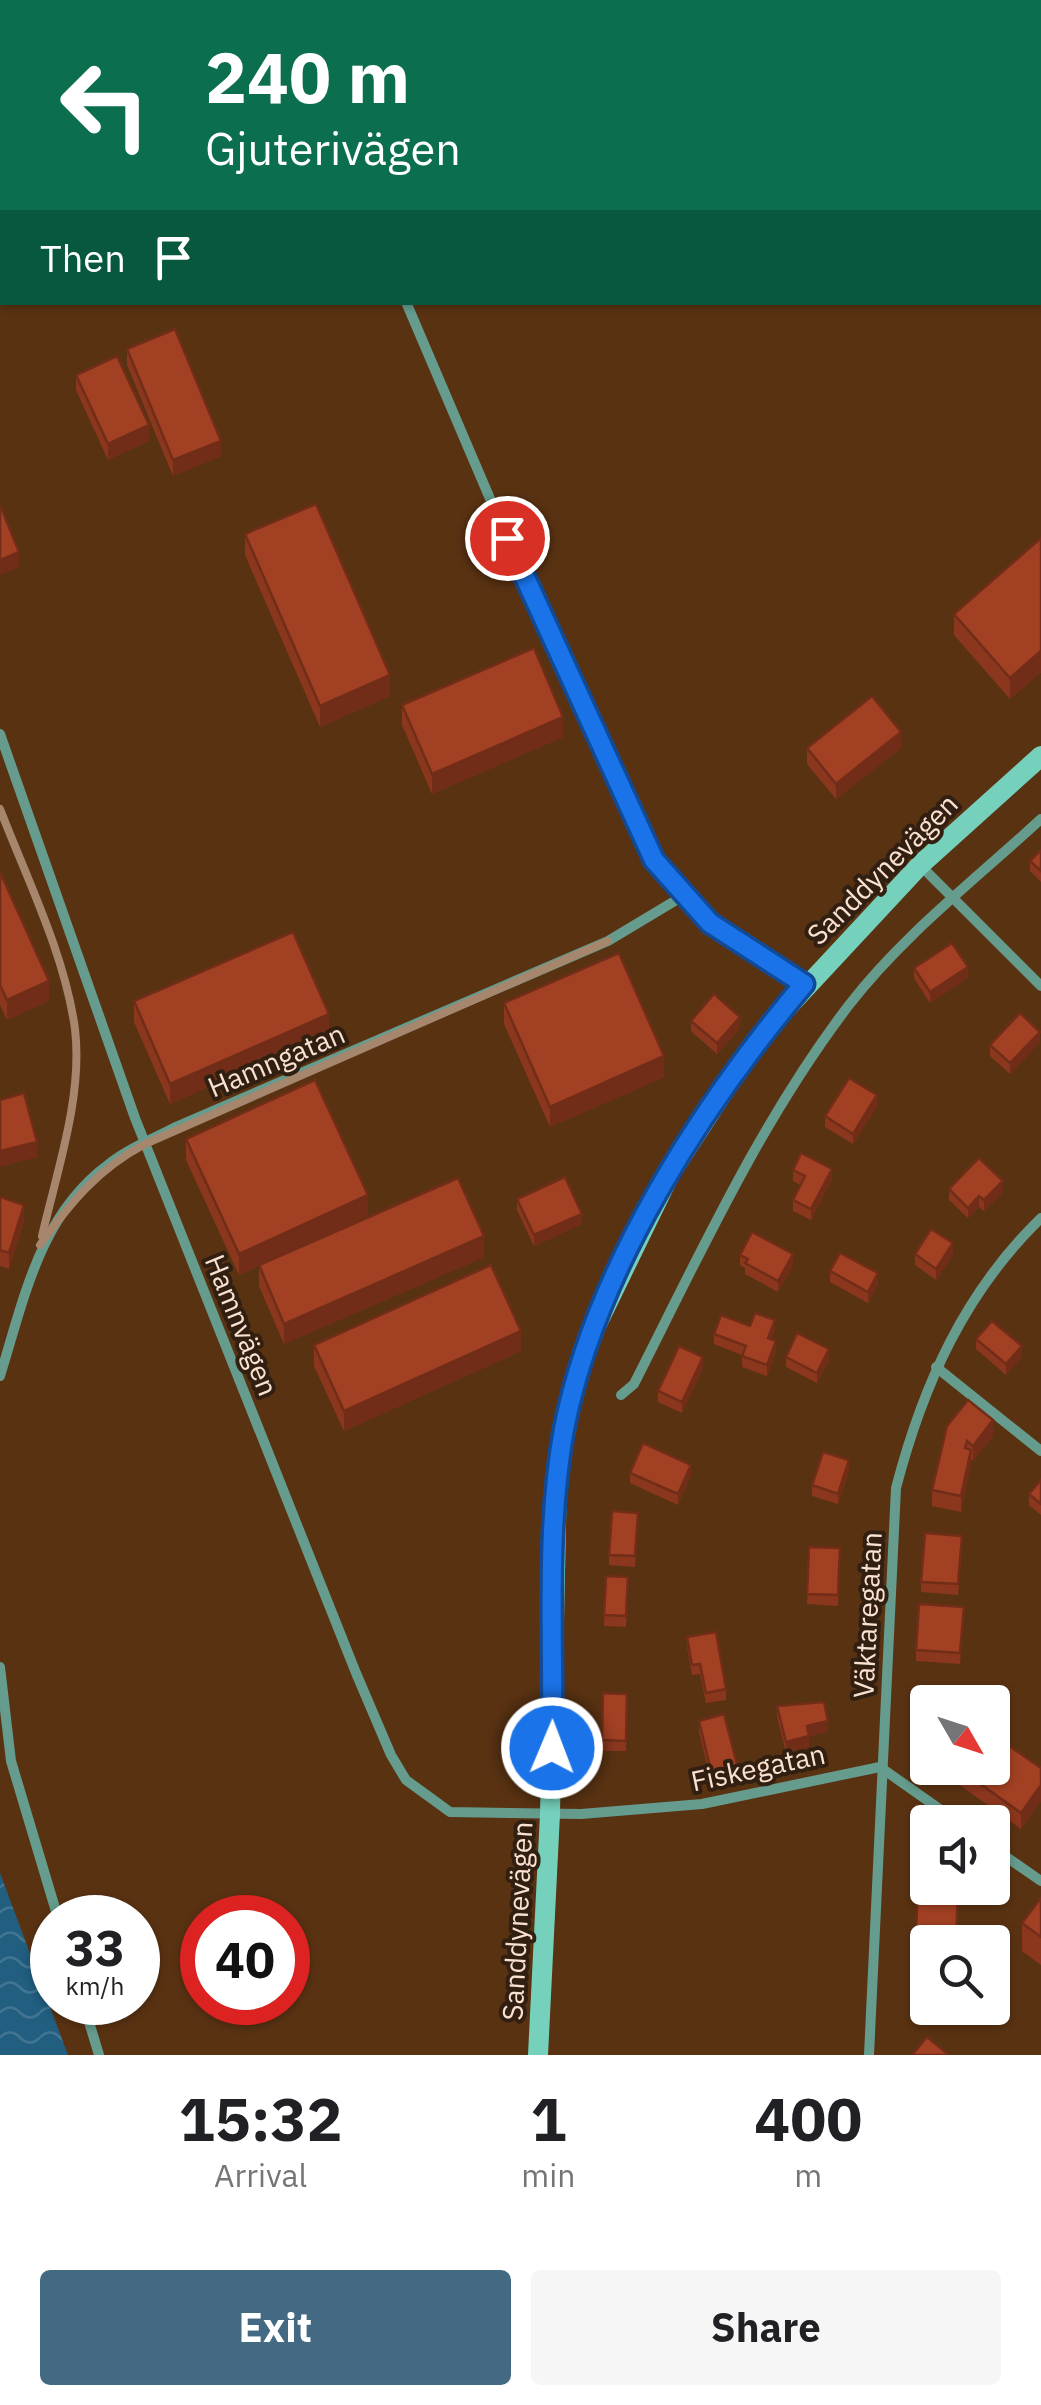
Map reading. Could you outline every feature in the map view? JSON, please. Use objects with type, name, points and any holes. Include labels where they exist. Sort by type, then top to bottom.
[{"type":"street","points":[[407,305],[536,604],[646,843],[683,896],[710,923],[804,984]]},
{"type":"street","name":"Hamnvägen","points":[[0,734],[145,1144],[391,1755],[406,1780],[450,1812],[550,1814]]},
{"type":"street","name":"Sanddynevägen","points":[[538,2055],[550,1814],[558,1478],[575,1382],[596,1326],[670,1174],[758,1039],[804,984],[920,864],[1041,756]]},
{"type":"street","points":[[621,1395],[634,1384],[736,1186],[820,1046],[882,967],[1041,820]]},
{"type":"street","points":[[920,864],[1041,986]]},
{"type":"street","name":"Hamngatan","points":[[0,1376],[40,1245],[90,1181],[110,1163],[145,1144],[608,941],[683,896]]},
{"type":"street","name":"Väktaregatan","points":[[868,2055],[896,1488],[913,1424],[936,1367],[981,1286],[1041,1218]]},
{"type":"street","points":[[936,1367],[1041,1451]]},
{"type":"street","points":[[0,1667],[11,1761],[51,1895]]},
{"type":"street","points":[[880,1767],[934,1805]]},
{"type":"street","name":"Fiskegatan","points":[[550,1814],[702,1804],[880,1767]]},
{"type":"street","points":[[1010,1859],[1041,1881]]},
{"type":"street","points":[[90,2025],[99,2055]]},
{"type":"water","points":[[0,1873],[30,1953],[30,2025],[57,2025],[68,2055],[0,2055]]},
{"type":"building","points":[[175,329],[221,441],[173,460],[127,349]]},
{"type":"building","points":[[117,356],[149,425],[108,444],[76,375]]},
{"type":"building","points":[[316,504],[390,675],[320,706],[245,534]]},
{"type":"building","points":[[0,505],[19,552],[0,560]]},
{"type":"building","points":[[1041,538],[1041,651],[1010,678],[954,614]]},
{"type":"building","points":[[534,648],[563,717],[432,774],[402,705]]},
{"type":"building","points":[[872,696],[901,732],[836,784],[807,748]]},
{"type":"building","points":[[1041,850],[1041,871],[1030,861]]},
{"type":"building","points":[[0,872],[49,981],[7,1000],[0,985]]},
{"type":"building","points":[[293,932],[329,1014],[170,1084],[134,1001]]},
{"type":"building","points":[[952,943],[968,967],[930,992],[914,968]]},
{"type":"building","points":[[619,953],[664,1056],[550,1107],[504,1003]]},
{"type":"building","points":[[714,994],[740,1017],[717,1043],[691,1021]]},
{"type":"building","points":[[1020,1013],[1040,1032],[1010,1063],[990,1045]]},
{"type":"building","points":[[849,1078],[877,1095],[853,1134],[825,1116]]},
{"type":"building","points":[[315,1080],[368,1195],[239,1254],[186,1139]]},
{"type":"building","points":[[24,1093],[37,1142],[0,1151],[0,1100]]},
{"type":"building","points":[[801,1153],[832,1169],[811,1209],[793,1200],[805,1176],[793,1170]]},
{"type":"building","points":[[979,1158],[1003,1181],[984,1200],[979,1196],[968,1208],[949,1189]]},
{"type":"building","points":[[565,1177],[582,1214],[534,1235],[517,1199]]},
{"type":"building","points":[[458,1178],[484,1236],[284,1324],[259,1265]]},
{"type":"building","points":[[0,1197],[24,1205],[9,1253],[0,1250]]},
{"type":"building","points":[[931,1229],[953,1243],[936,1269],[915,1254]]},
{"type":"building","points":[[752,1232],[793,1254],[778,1281],[745,1263],[748,1259],[740,1255]]},
{"type":"building","points":[[840,1253],[878,1273],[868,1292],[830,1271]]},
{"type":"building","points":[[491,1265],[521,1331],[344,1411],[314,1345]]},
{"type":"building","points":[[755,1313],[775,1320],[768,1338],[776,1341],[767,1365],[742,1356],[746,1346],[714,1334],[721,1315],[750,1326]]},
{"type":"building","points":[[992,1321],[1022,1346],[1006,1364],[976,1339]]},
{"type":"building","points":[[797,1333],[829,1349],[817,1373],[786,1357]]},
{"type":"building","points":[[679,1346],[703,1357],[682,1402],[658,1391]]},
{"type":"building","points":[[968,1400],[993,1420],[973,1446],[967,1441],[965,1448],[971,1450],[961,1496],[932,1490],[947,1426]]},
{"type":"building","points":[[643,1443],[691,1465],[678,1494],[630,1473]]},
{"type":"building","points":[[823,1452],[849,1460],[838,1494],[812,1485]]},
{"type":"building","points":[[1041,1480],[1041,1504],[1029,1494]]},
{"type":"building","points":[[612,1511],[638,1513],[635,1556],[609,1555]]},
{"type":"building","points":[[925,1533],[962,1536],[958,1584],[921,1582]]},
{"type":"building","points":[[809,1547],[840,1548],[838,1595],[807,1594]]},
{"type":"building","points":[[606,1576],[628,1577],[626,1616],[604,1615]]},
{"type":"building","points":[[919,1604],[964,1607],[960,1653],[916,1650]]},
{"type":"building","points":[[716,1632],[726,1689],[706,1693],[700,1664],[692,1665],[687,1637]]},
{"type":"building","points":[[603,1693],[627,1694],[626,1741],[602,1740]]},
{"type":"building","points":[[824,1702],[828,1721],[807,1726],[809,1736],[786,1742],[777,1706]]},
{"type":"building","points":[[724,1714],[738,1768],[712,1775],[699,1721]]},
{"type":"building","points":[[1010,1746],[1041,1768],[1041,1785],[1021,1813],[982,1785],[1010,1785]]},
{"type":"building","points":[[1041,1898],[1041,1937],[1022,1923]]},
{"type":"building","points":[[917,1905],[957,1905],[957,1925],[916,1925]]},
{"type":"building","points":[[927,2037],[949,2055],[912,2055]]},
{"type":"railway","points":[[0,809],[54,945],[75,1029],[72,1107],[42,1236]]},
{"type":"railway","points":[[40,1245],[86,1188],[113,1164],[145,1144],[608,941]]},
{"type":"route","points":[[507,538],[654,860],[710,923],[804,984],[758,1039],[670,1174],[624,1263],[575,1382],[558,1478],[552,1748]]}]
